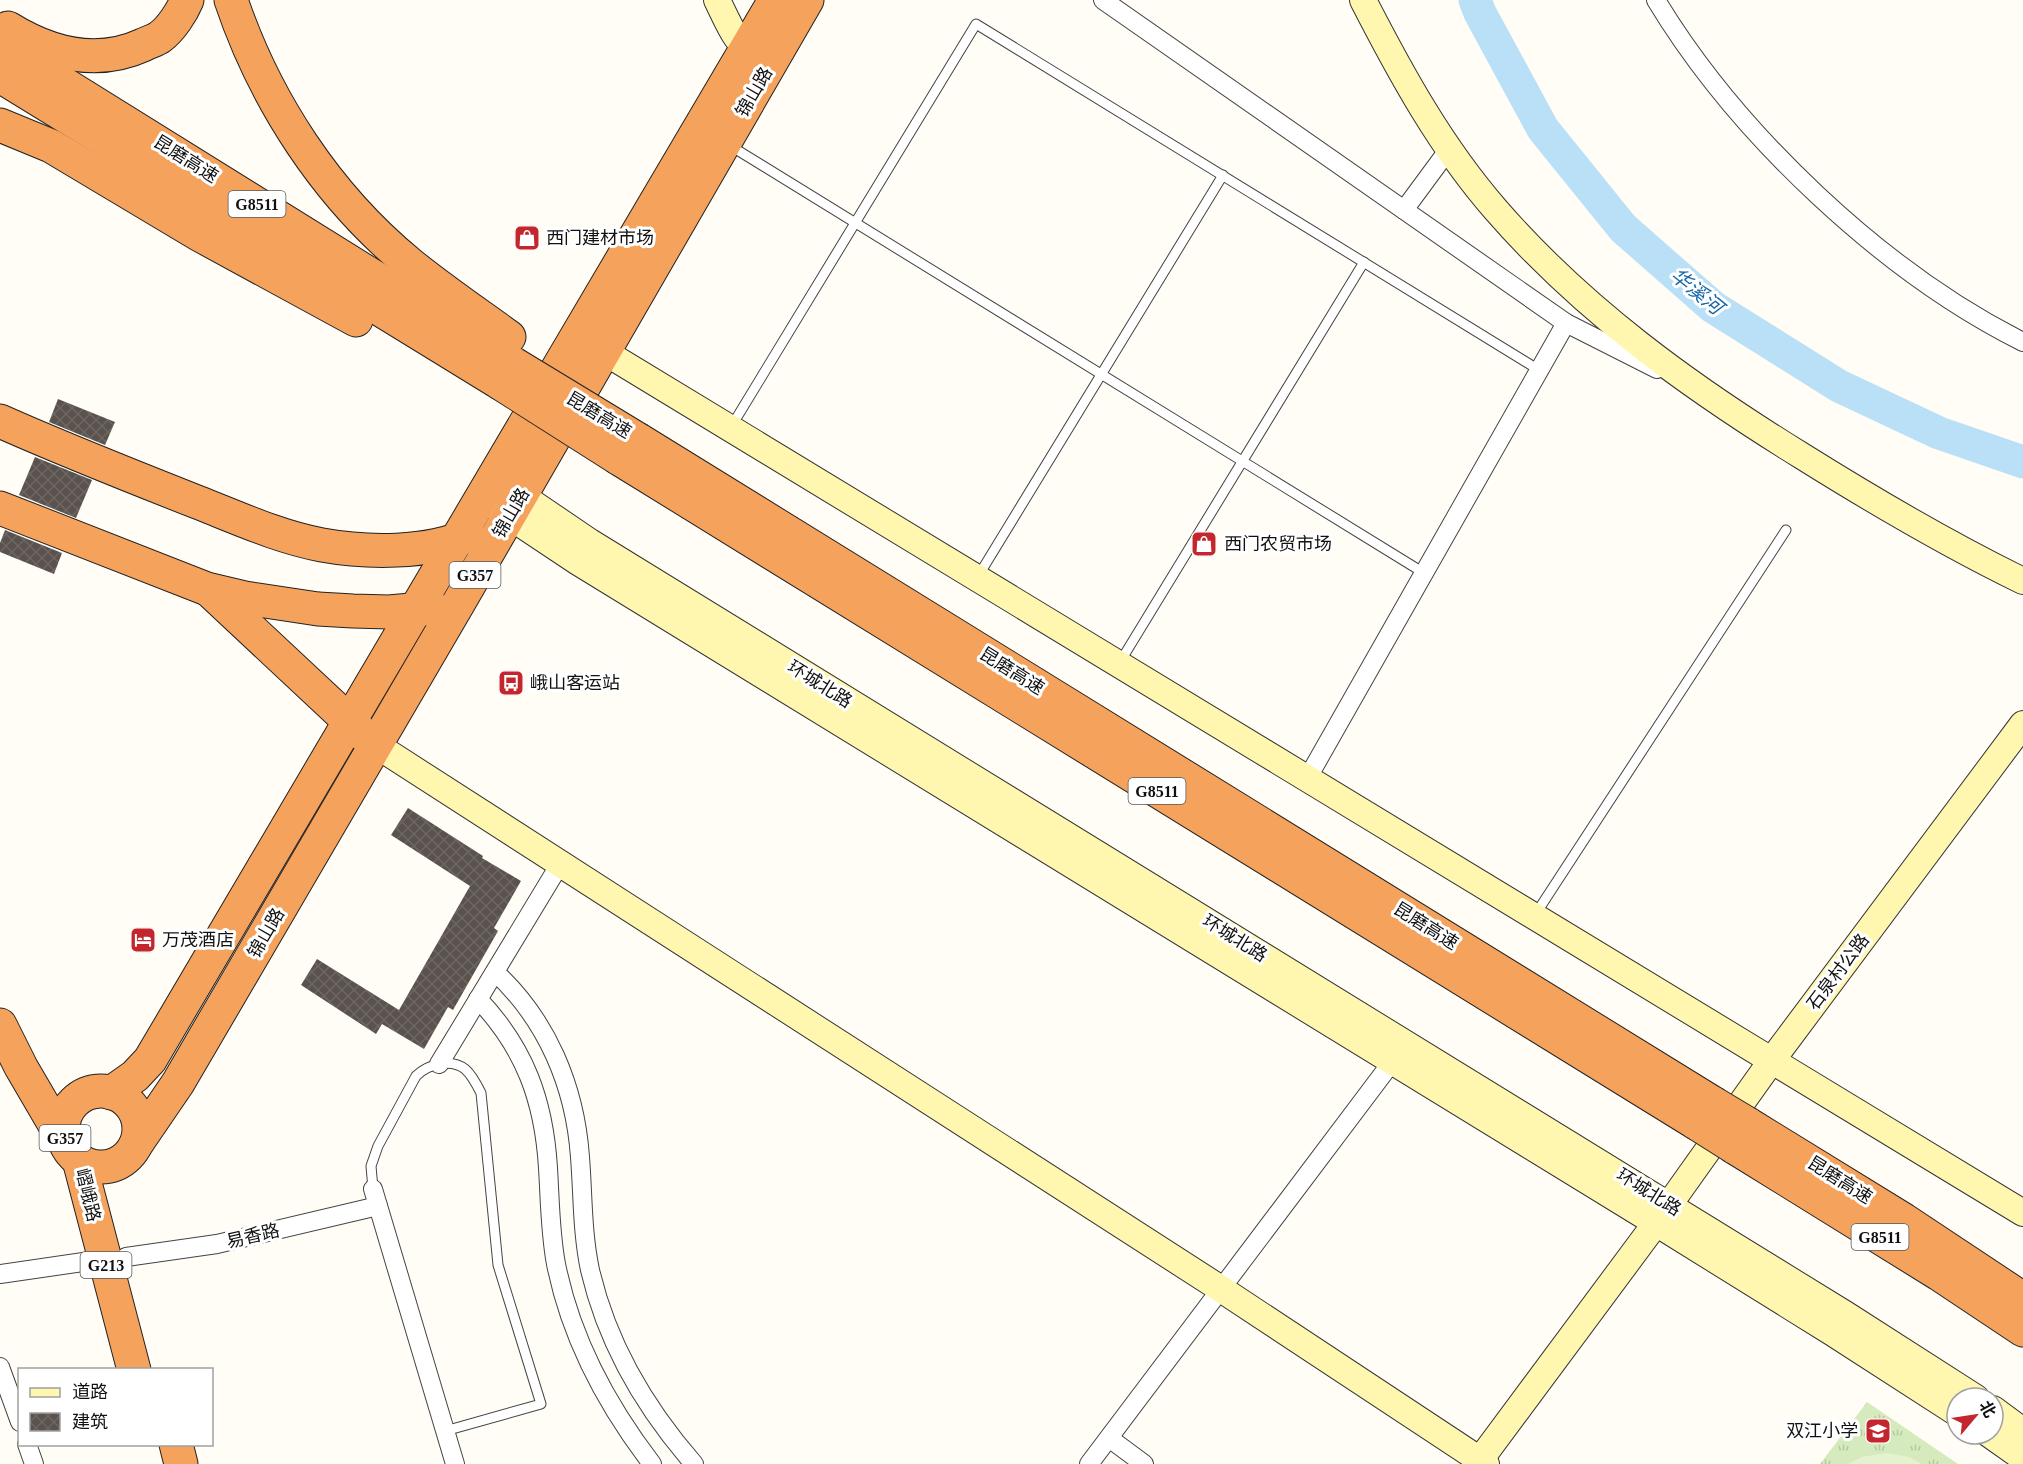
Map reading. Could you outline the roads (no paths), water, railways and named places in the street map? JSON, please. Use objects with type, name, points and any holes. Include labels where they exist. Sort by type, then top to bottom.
[{"type":"highway","points":[[0,23],[18,34],[60,51],[93,57],[125,53],[160,37],[183,10],[188,0]]},
{"type":"highway","points":[[231,0],[238,22],[261,73],[296,137],[327,178],[366,223],[512,365]]},
{"type":"highway","name":"锦山路","points":[[102,1093],[135,1076],[150,1060],[488,488],[590,344],[724,142],[758,57],[775,0]]},
{"type":"highway","name":"锦山路","points":[[135,1146],[178,1083],[515,506],[590,344],[758,57],[807,0]]},
{"type":"highway","name":"昆磨高速","points":[[0,44],[1705,1113]]},
{"type":"highway","name":"昆磨高速","points":[[0,76],[512,365]]},
{"type":"highway","points":[[0,125],[51,146],[200,235],[445,368],[512,365]]},
{"type":"highway","points":[[0,421],[229,514],[297,539],[321,545],[399,550],[456,541],[515,506]]},
{"type":"highway","name":"昆磨高速","points":[[634,443],[750,510],[1705,1113],[2023,1330]]},
{"type":"highway","points":[[0,508],[207,589],[256,600],[318,609],[362,612],[415,610],[458,604]]},
{"type":"highway","points":[[207,589],[376,745]]},
{"type":"highway","name":"嶍峨路","points":[[0,1025],[21,1067],[84,1158],[112,1207],[115,1258],[134,1368]]},
{"type":"highway","points":[[21,1067],[49,1085],[67,1090],[102,1093],[123,1099],[136,1114],[139,1126],[135,1146]]},
{"type":"highway","name":"G357","points":[[102,1093],[81,1097],[67,1111],[63,1131],[84,1158],[116,1164],[126,1159],[135,1146]]},
{"type":"highway","name":"昆磨高速","points":[[1741,1136],[1904,1220],[2023,1299]]},
{"type":"highway","name":"嶍峨路","points":[[115,1258],[155,1368]]},
{"type":"highway","points":[[154,1446],[159,1464]]},
{"type":"highway","points":[[176,1446],[181,1464]]},
{"type":"street","points":[[717,0],[736,38],[758,57]]},
{"type":"street","points":[[1102,0],[1566,323],[1702,391]]},
{"type":"street","points":[[1363,0],[1410,89],[1449,149],[1495,210],[1558,275],[1633,340],[1750,424],[1834,477],[1921,527],[2023,581]]},
{"type":"street","points":[[1656,0],[1695,57],[1736,109],[1790,167],[1837,212],[1924,282],[2023,342]]},
{"type":"street","points":[[1404,210],[1449,149]]},
{"type":"street","points":[[1307,779],[1566,323]]},
{"type":"street","points":[[590,344],[2023,1214]]},
{"type":"street","name":"环城北路","points":[[488,488],[515,506],[578,562],[1399,1052],[1662,1214],[1845,1314],[1957,1386]]},
{"type":"street","name":"石泉村公路","points":[[1481,1463],[1772,1060],[2023,724]]},
{"type":"street","points":[[376,745],[1221,1289],[1481,1463]]},
{"type":"street","points":[[439,1064],[560,864]]},
{"type":"street","points":[[495,972],[528,1008],[545,1034],[559,1062],[568,1089],[578,1135],[582,1213],[590,1268],[613,1338],[632,1377],[655,1414],[694,1464]]},
{"type":"street","points":[[478,999],[510,1038],[526,1067],[536,1094],[546,1144],[555,1261],[575,1331],[594,1375],[612,1406],[652,1464]]},
{"type":"street","points":[[1089,1464],[1399,1052]]},
{"type":"street","points":[[376,1198],[455,1464]]},
{"type":"street","name":"易香路","points":[[0,1274],[217,1244],[376,1198]]},
{"type":"street","name":"环城北路","points":[[1662,1214],[1833,1333],[1945,1405]]},
{"type":"street","points":[[0,1366],[18,1416]]},
{"type":"street","points":[[2005,1418],[2023,1431]]},
{"type":"street","points":[[1109,1438],[1144,1464]]},
{"type":"street","points":[[2005,1445],[2023,1458]]},
{"type":"street","points":[[28,1446],[34,1464]]},
{"type":"lane","points":[[730,429],[976,24],[1539,370]]},
{"type":"lane","points":[[724,142],[1424,573]]},
{"type":"lane","points":[[977,579],[1222,175]]},
{"type":"lane","points":[[1119,664],[1364,262]]},
{"type":"lane","points":[[1534,917],[1786,530]]},
{"type":"lane","points":[[376,1198],[371,1166],[378,1146],[416,1076],[423,1069],[439,1064],[460,1066],[465,1069],[476,1082],[481,1093],[498,1265],[541,1404],[445,1431]]},
{"type":"waterway","name":"华溪河","points":[[1475,0],[1543,129],[1623,228],[1713,307],[1839,386],[1939,433],[2023,462]]},
{"type":"place","name":"西门建材市场","points":[[527,238]]},
{"type":"place","name":"西门农贸市场","points":[[1204,544]]},
{"type":"place","name":"峨山客运站","points":[[511,683]]},
{"type":"place","name":"万茂酒店","points":[[143,940]]},
{"type":"place","name":"双江小学","points":[[1878,1431]]}]
